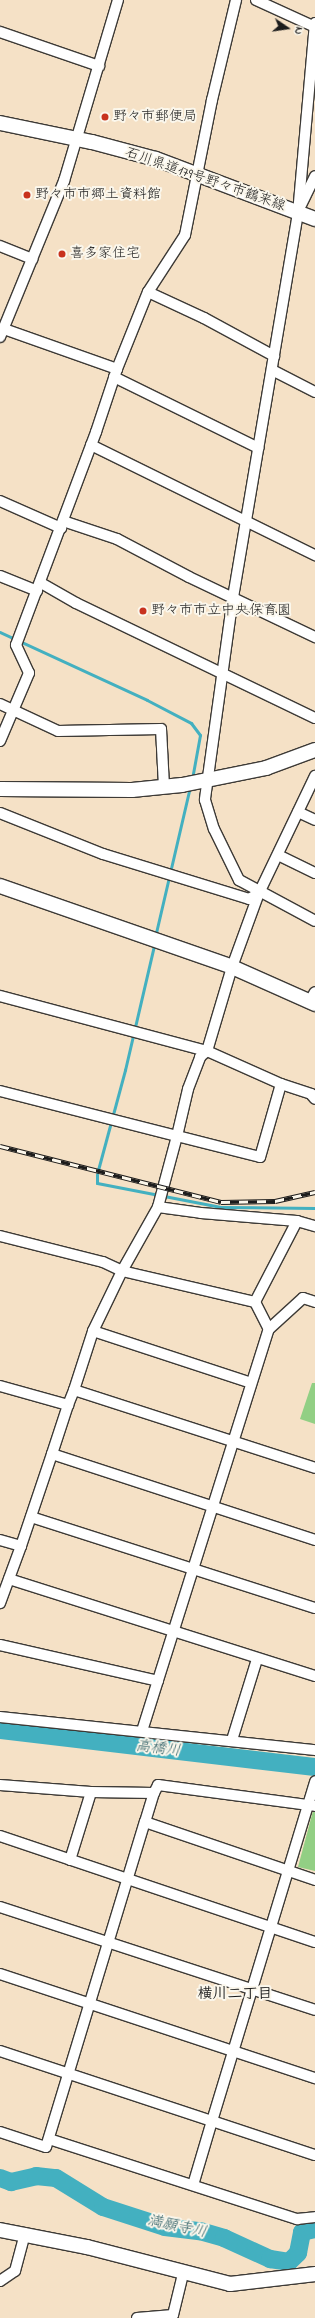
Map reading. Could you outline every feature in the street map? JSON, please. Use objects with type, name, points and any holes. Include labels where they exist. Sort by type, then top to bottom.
[{"type":"street","points":[[118,0],[78,139],[33,259],[2,333],[115,373],[258,448]]},
{"type":"street","points":[[0,741],[29,673],[18,640],[62,525],[115,373],[148,292],[185,234],[196,174],[236,0]]},
{"type":"street","points":[[256,0],[315,27]]},
{"type":"street","points":[[315,24],[298,213],[233,597],[224,675],[196,782],[205,800],[214,829],[239,880],[259,893],[315,921]]},
{"type":"street","points":[[0,32],[99,66]]},
{"type":"street","name":"石川県道179号野々市鶴来線","points":[[0,123],[78,139],[156,159],[315,219]]},
{"type":"street","points":[[298,213],[315,176]]},
{"type":"street","points":[[0,246],[33,259]]},
{"type":"street","points":[[148,292],[204,318],[274,356]]},
{"type":"street","points":[[272,370],[315,392]]},
{"type":"street","points":[[91,445],[315,555]]},
{"type":"street","points":[[0,501],[62,525],[118,540],[315,637]]},
{"type":"street","points":[[0,576],[39,587],[76,603],[315,718]]},
{"type":"street","points":[[0,704],[58,730],[161,728],[164,787]]},
{"type":"street","points":[[0,789],[132,790],[164,787],[266,768],[315,750]]},
{"type":"street","points":[[0,1603],[21,1546],[93,1331],[159,1200],[188,1090],[200,1057],[207,1051],[232,967],[259,893],[315,776]]},
{"type":"street","points":[[298,812],[315,820]]},
{"type":"street","points":[[0,813],[103,854],[249,899],[259,893]]},
{"type":"street","points":[[278,855],[315,873]]},
{"type":"street","points":[[0,886],[232,967],[313,999]]},
{"type":"street","points":[[0,996],[207,1051],[281,1084],[311,1094],[315,1099]]},
{"type":"street","points":[[0,1090],[113,1121],[260,1157],[281,1084]]},
{"type":"street","points":[[159,1200],[201,1213],[297,1221],[315,1226]]},
{"type":"street","points":[[255,1302],[297,1221]]},
{"type":"street","points":[[0,1236],[103,1262],[122,1271],[255,1302],[269,1329]]},
{"type":"street","points":[[142,1731],[212,1505],[234,1441],[269,1329],[304,1298],[315,1302]]},
{"type":"street","points":[[93,1331],[251,1383]]},
{"type":"street","points":[[0,1386],[68,1404]]},
{"type":"street","points":[[74,1390],[315,1468]]},
{"type":"street","points":[[52,1454],[212,1505],[315,1540]]},
{"type":"street","points":[[30,1517],[315,1608]]},
{"type":"street","points":[[0,1540],[21,1546]]},
{"type":"street","points":[[9,1579],[174,1630],[257,1659],[315,1676]]},
{"type":"street","points":[[0,1645],[158,1681]]},
{"type":"street","points":[[232,1740],[257,1659]]},
{"type":"street","points":[[0,1717],[232,1740],[315,1750]]},
{"type":"street","points":[[193,2185],[311,1801],[315,1780]]},
{"type":"street","points":[[0,2132],[46,2147],[127,1879],[158,1784],[311,1801]]},
{"type":"street","points":[[0,1785],[91,1792],[154,1793]]},
{"type":"street","points":[[70,1860],[91,1792]]},
{"type":"street","points":[[145,1822],[315,1880]]},
{"type":"street","points":[[0,1836],[315,1942]]},
{"type":"street","points":[[0,1907],[315,2010]]},
{"type":"street","points":[[0,1974],[315,2078]]},
{"type":"street","points":[[0,2052],[315,2154]]},
{"type":"street","points":[[49,2139],[297,2219],[315,2216]]},
{"type":"street","points":[[0,2230],[25,2233],[183,2274],[230,2284],[315,2274]]},
{"type":"street","points":[[0,2281],[15,2271],[25,2233]]},
{"type":"street","points":[[137,2318],[173,2316],[183,2274]]},
{"type":"green space","points":[[312,1383],[315,1383],[315,1424],[300,1419]]},
{"type":"green space","points":[[313,1811],[315,1812],[315,1871],[298,1867]]},
{"type":"waterway","points":[[0,632],[147,700],[191,723],[200,735],[192,779]]},
{"type":"waterway","points":[[155,937],[190,787]]},
{"type":"waterway","points":[[98,1170],[125,1070],[154,945]]},
{"type":"waterway","points":[[97,1174],[97,1183],[221,1207],[315,1208]]},
{"type":"waterway","name":"高橋川","points":[[0,1730],[315,1767]]},
{"type":"waterway","name":"満願寺川","points":[[0,2178],[11,2182],[36,2176],[56,2178],[103,2207],[165,2227],[200,2231],[224,2238],[270,2259],[289,2262],[298,2253],[302,2232],[315,2229]]},
{"type":"railway","points":[[0,1146],[221,1202],[275,1201],[315,1192]]},
{"type":"place","name":"野々市郵便局","points":[[105,117]]},
{"type":"place","name":"野々市市郷土資料館","points":[[27,195]]},
{"type":"place","name":"喜多家住宅","points":[[62,254]]},
{"type":"place","name":"野々市市立中央保育園","points":[[143,611]]},
{"type":"district","name":"横川二丁目","points":[[235,1995]]}]
